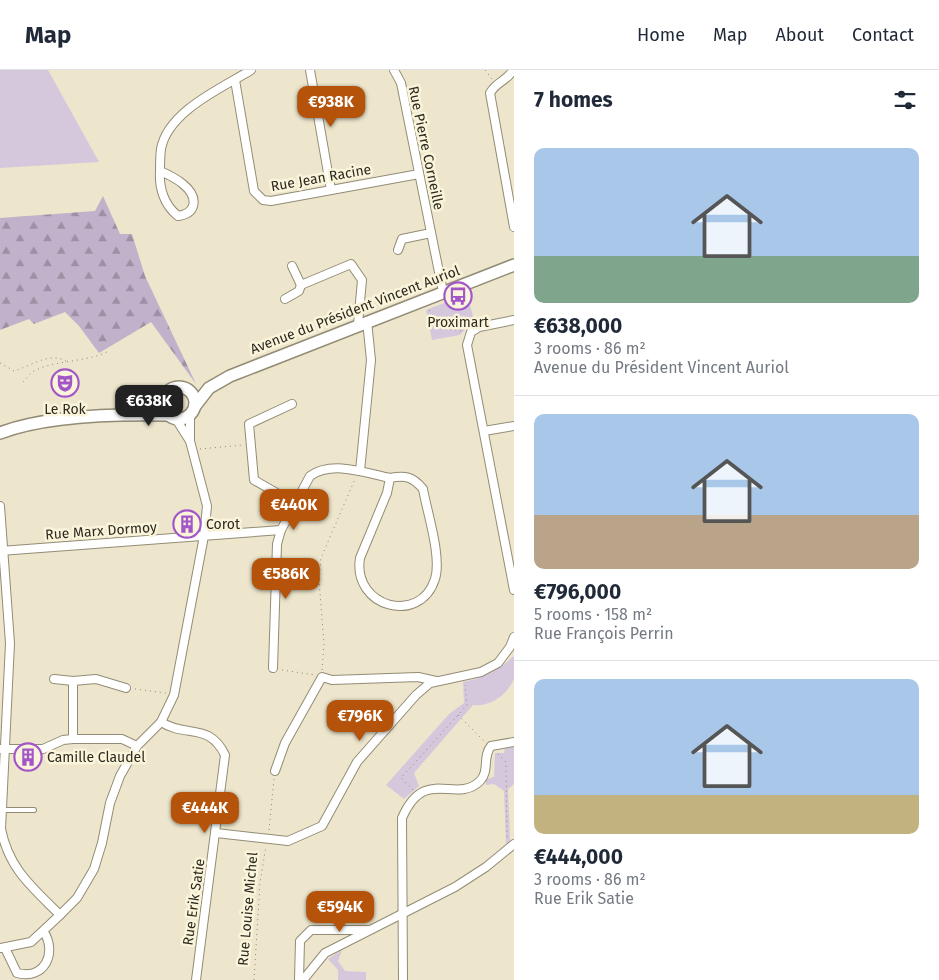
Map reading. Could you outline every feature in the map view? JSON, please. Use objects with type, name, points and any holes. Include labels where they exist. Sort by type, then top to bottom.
[{"type":"street","points":[[160,171],[174,177],[192,194],[194,202],[192,210],[185,215],[178,216],[171,211],[162,195],[160,171],[162,147],[171,127],[191,107],[251,70]]},
{"type":"street","points":[[310,70],[331,190]]},
{"type":"street","name":"Rue Pierre Corneille","points":[[394,70],[401,84],[443,292]]},
{"type":"street","points":[[511,73],[496,84],[490,94],[514,226]]},
{"type":"street","name":"Rue Jean Racine","points":[[235,80],[254,191],[263,200],[271,201],[419,174]]},
{"type":"street","points":[[398,250],[402,239],[431,233]]},
{"type":"street","points":[[301,285],[351,264],[362,280],[363,323],[371,360],[360,472]]},
{"type":"street","name":"Avenue du Président Vincent Auriol","points":[[192,410],[209,388],[237,373],[514,265]]},
{"type":"street","points":[[284,299],[299,291],[301,285],[292,266]]},
{"type":"street","points":[[514,320],[479,327],[471,332],[467,345],[514,590]]},
{"type":"street","points":[[132,414],[163,401],[167,392],[173,388],[186,389],[193,396],[190,441]]},
{"type":"street","name":"Avenue du Président Vincent Auriol","points":[[186,389],[209,388]]},
{"type":"street","points":[[44,932],[50,949],[50,960],[38,974],[30,977],[17,973],[2,948],[31,942],[44,932],[77,898],[94,869],[102,843],[110,803],[120,776],[137,746],[160,722],[174,694],[204,536],[207,506],[190,441],[171,417],[163,401]]},
{"type":"street","points":[[292,404],[249,424],[254,480],[296,504]]},
{"type":"street","points":[[0,433],[27,424],[132,414],[171,417],[192,410]]},
{"type":"street","points":[[484,431],[514,426]]},
{"type":"street","points":[[273,668],[277,544],[281,530],[310,476],[318,470],[326,468],[390,478],[404,475],[415,479],[423,489],[437,563],[435,579],[429,590],[420,600],[406,606],[394,606],[378,600],[368,593],[358,569],[360,558],[387,493],[390,478]]},
{"type":"street","points":[[0,506],[2,551],[9,606],[9,669],[3,749],[1,828],[5,849],[22,878],[60,915]]},
{"type":"street","name":"Rue Marx Dormoy","points":[[2,551],[281,530]]},
{"type":"street","points":[[216,833],[288,841],[322,826],[357,762],[416,695],[430,683],[482,672],[498,663],[510,647],[514,637]]},
{"type":"street","points":[[0,669],[9,669]]},
{"type":"street","points":[[275,771],[285,743],[322,677],[332,680],[418,677],[437,681]]},
{"type":"street","points":[[54,680],[96,679],[126,688]]},
{"type":"street","points":[[73,681],[74,739]]},
{"type":"street","name":"Rue Erik Satie","points":[[160,722],[168,727],[205,733],[219,742],[225,755],[196,980]]},
{"type":"street","points":[[3,749],[43,749],[64,740],[74,739],[122,739],[137,746]]},
{"type":"street","points":[[403,980],[402,818],[409,802],[417,794],[431,788],[468,788],[480,782],[486,773],[485,753],[490,746],[514,742]]},
{"type":"street","points":[[303,980],[325,952],[455,887],[486,867],[511,846]]},
{"type":"street","points":[[299,980],[300,941],[311,930],[372,930]]},
{"type":"lane","points":[[2,807],[34,810]]},
{"type":"path","points":[[485,70],[496,84]]},
{"type":"path","points":[[424,299],[429,311],[443,328],[471,332]]},
{"type":"path","points":[[23,382],[33,371],[67,362],[94,359],[109,351]]},
{"type":"path","points":[[0,363],[14,372],[42,360],[56,358],[67,362]]},
{"type":"path","points":[[193,450],[251,444]]},
{"type":"path","points":[[273,668],[322,677],[324,644],[319,580],[321,558],[354,480],[360,472]]},
{"type":"path","points":[[417,794],[401,778],[467,705],[464,677]]},
{"type":"path","points":[[126,688],[174,694]]},
{"type":"path","points":[[458,715],[480,739],[506,762],[511,846]]},
{"type":"path","name":"Rue Louise Michel","points":[[254,980],[260,884],[275,771]]},
{"type":"shaded area","points":[[0,70],[48,70],[99,162],[0,168]]},
{"type":"shaded area","points":[[467,294],[474,320],[460,335],[432,340],[426,310]]},
{"type":"shaded area","points":[[514,656],[514,679],[511,685],[492,702],[473,705],[414,773],[419,786],[404,799],[386,785],[449,714],[464,703],[463,682],[490,673]]},
{"type":"shaded area","points":[[505,747],[514,747],[514,784],[508,789],[510,841],[506,845],[504,791],[494,784],[486,785],[486,779],[494,777],[495,753],[504,753]]},
{"type":"shaded area","points":[[342,950],[338,961],[345,971],[366,972],[366,980],[338,980],[338,970],[328,959]]},
{"type":"green space","points":[[103,196],[120,234],[132,234],[145,276],[196,384],[151,322],[99,353],[79,326],[65,312],[34,324],[29,319],[0,330],[0,218],[95,211]]},
{"type":"place","name":"Proximart","points":[[458,296]]},
{"type":"place","name":"Le Rok","points":[[65,383]]},
{"type":"place","name":"Corot","points":[[187,524]]},
{"type":"place","name":"Camille Claudel","points":[[28,757]]}]
